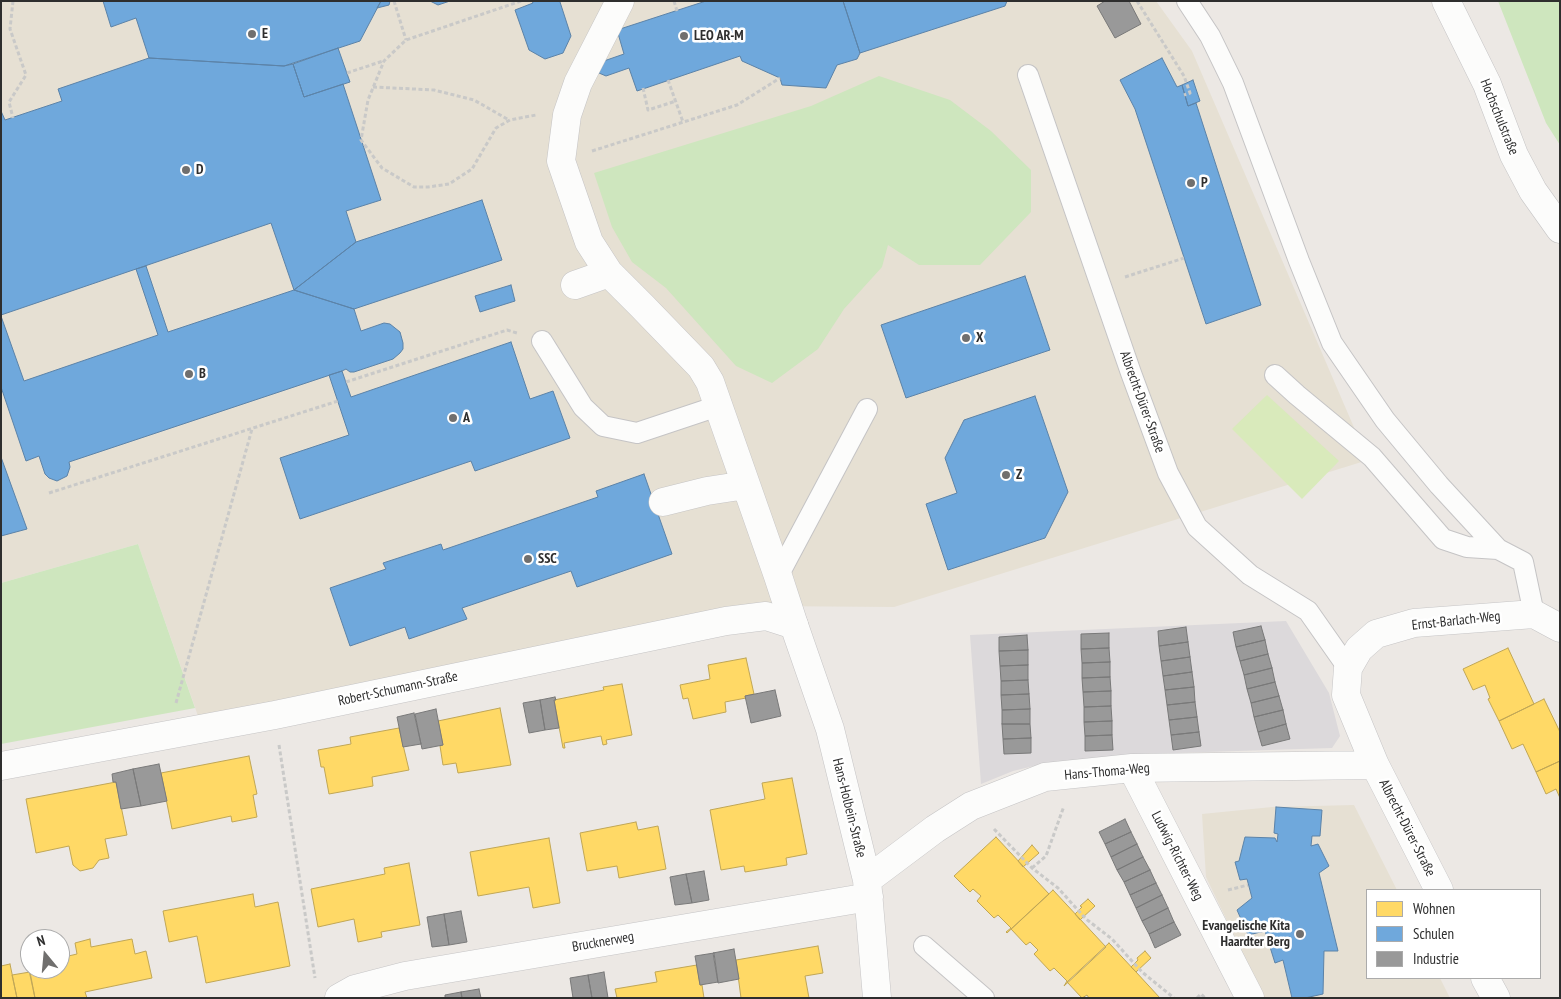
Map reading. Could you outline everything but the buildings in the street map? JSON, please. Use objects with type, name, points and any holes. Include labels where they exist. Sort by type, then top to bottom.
[{"type":"street","points":[[561,161],[567,115],[578,83],[620,1]]},
{"type":"street","name":"Hochschulstraße","points":[[1446,1],[1487,84],[1514,155],[1532,191],[1560,229]]},
{"type":"street","name":"Hans-Holbein-Straße","points":[[561,161],[589,242],[608,274],[701,367],[710,382],[830,729],[868,888],[878,998]]},
{"type":"street","points":[[575,285],[608,274]]},
{"type":"street","points":[[663,502],[707,491],[746,485]]},
{"type":"street","points":[[1534,614],[1560,628]]},
{"type":"street","name":"Ernst-Barlach-Weg","points":[[1376,765],[1346,695],[1348,668],[1359,649],[1376,634],[1414,623],[1534,614]]},
{"type":"street","name":"Robert-Schumann-Straße","points":[[1,766],[275,714],[726,621],[766,616],[794,625]]},
{"type":"street","name":"Hans-Thoma-Weg","points":[[868,888],[934,829],[971,806],[1045,777],[1132,768],[1376,765]]},
{"type":"street","name":"Albrecht-Dürer-Straße","points":[[1376,765],[1438,889]]},
{"type":"street","name":"Ludwig-Richter-Weg","points":[[1132,768],[1250,998]]},
{"type":"street","name":"Brucknerweg","points":[[339,998],[355,989],[406,976],[868,888]]},
{"type":"street","points":[[1486,979],[1496,998]]},
{"type":"lane","points":[[1187,1],[1210,36],[1233,83],[1298,261],[1332,343],[1386,420],[1439,486],[1498,549],[1523,562],[1534,614]]},
{"type":"lane","name":"Albrecht-Dürer-Straße","points":[[1028,75],[1168,473],[1197,527],[1250,575],[1308,611],[1348,668]]},
{"type":"lane","points":[[542,341],[583,407],[602,426],[637,432],[718,406]]},
{"type":"lane","points":[[1275,375],[1297,396],[1372,456],[1443,539],[1466,547],[1498,549]]},
{"type":"lane","points":[[778,576],[867,409]]},
{"type":"lane","points":[[924,946],[984,998]]},
{"type":"path","points":[[13,1],[10,29],[26,75],[9,102],[13,118]]},
{"type":"path","points":[[394,1],[406,40]]},
{"type":"path","points":[[521,1],[406,40],[384,61],[368,100],[362,140],[382,168],[414,187],[449,184],[472,169],[496,128],[510,120],[532,115]]},
{"type":"path","points":[[674,1],[677,11]]},
{"type":"path","points":[[1136,1],[1184,76],[1190,93],[1184,95]]},
{"type":"path","points":[[346,73],[384,61]]},
{"type":"path","points":[[561,161],[737,105],[780,78]]},
{"type":"path","points":[[668,80],[683,122]]},
{"type":"path","points":[[373,87],[434,90],[474,100],[510,120]]},
{"type":"path","points":[[642,88],[648,110],[676,101]]},
{"type":"path","points":[[1101,284],[1184,258]]},
{"type":"path","points":[[346,382],[507,330],[542,341]]},
{"type":"path","points":[[49,493],[338,401]]},
{"type":"path","points":[[177,733],[175,707],[252,429]]},
{"type":"path","points":[[280,750],[315,978]]},
{"type":"path","points":[[1032,868],[1046,856],[1075,774]]},
{"type":"path","points":[[971,806],[1032,868],[1058,888],[1086,918],[1112,939],[1142,972],[1174,998]]},
{"type":"path","points":[[1197,998],[1201,994],[1205,998]]},
{"type":"shaded area","points":[[1,1],[1156,1],[1192,51],[1368,460],[894,607],[761,606],[198,716],[138,544],[1,583]]},
{"type":"shaded area","points":[[1286,621],[1329,693],[1340,736],[1332,748],[1142,754],[1046,763],[1013,771],[981,784],[970,635]]},
{"type":"shaded area","name":"Evangelische Kita Haardter Berg","points":[[1354,805],[1396,889],[1366,889],[1366,979],[1440,979],[1450,998],[1264,998],[1206,877],[1202,814],[1272,807]]},
{"type":"green space","points":[[1498,1],[1560,1],[1560,145],[1546,123]]},
{"type":"green space","points":[[879,76],[950,100],[991,131],[1031,170],[1031,212],[980,265],[919,265],[888,245],[882,267],[844,309],[818,349],[772,383],[736,366],[666,288],[632,262],[612,227],[594,173],[811,106]]},
{"type":"green space","points":[[1267,395],[1339,461],[1302,499],[1232,429]]},
{"type":"green space","points":[[138,544],[195,708],[1,744],[1,583]]},
{"type":"place","name":"E","points":[[252,34]]},
{"type":"place","name":"LEO AR-M","points":[[684,36]]},
{"type":"place","name":"D","points":[[186,170]]},
{"type":"place","name":"P","points":[[1191,183]]},
{"type":"place","name":"X","points":[[966,338]]},
{"type":"place","name":"B","points":[[189,374]]},
{"type":"place","name":"A","points":[[453,418]]},
{"type":"place","name":"Z","points":[[1006,475]]},
{"type":"place","name":"SSC","points":[[528,559]]},
{"type":"place","name":"Evangelische Kita Haardter Berg","points":[[1300,934]]}]
